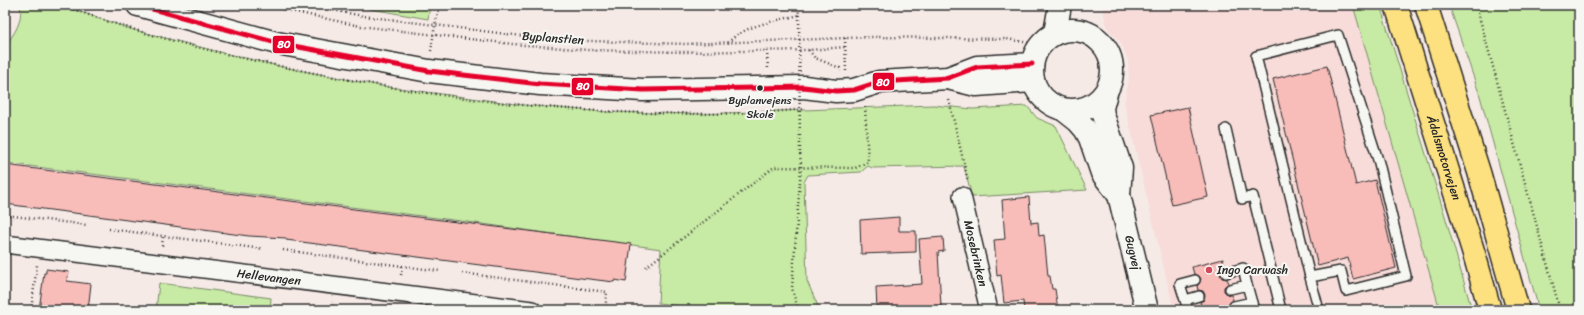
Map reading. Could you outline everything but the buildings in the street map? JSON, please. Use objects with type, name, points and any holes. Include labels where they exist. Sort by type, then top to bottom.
[{"type":"highway","name":"Ådalsmotorvejen","points":[[1396,5],[1475,257],[1490,310]]},
{"type":"highway","points":[[1426,5],[1479,172],[1518,310]]},
{"type":"street","points":[[138,5],[277,43],[429,71],[540,84],[643,90],[804,87],[836,91],[854,90],[879,82],[948,78],[976,85],[1035,65]]},
{"type":"street","points":[[1055,33],[1060,5]]},
{"type":"street","points":[[1071,5],[1081,30]]},
{"type":"street","points":[[1070,30],[1081,30],[1101,41],[1108,50],[1112,61],[1113,72],[1111,83],[1106,93],[1098,102],[1080,110],[1064,110],[1050,104],[1039,94],[1035,65],[1048,38],[1055,33],[1070,30]]},
{"type":"street","points":[[804,87],[835,78],[854,76],[879,82]]},
{"type":"street","name":"Gugvej","points":[[1106,93],[1102,108],[1103,115],[1121,168],[1119,195],[1147,310]]},
{"type":"street","name":"Gugvej","points":[[1064,110],[1078,121],[1090,138],[1102,173],[1119,195]]},
{"type":"street","name":"Mosebrinken","points":[[962,196],[989,310]]},
{"type":"street","name":"Hellevangen","points":[[5,244],[532,310]]},
{"type":"lane","points":[[1310,277],[1341,270],[1346,291],[1406,276],[1379,163],[1338,35],[1256,56],[1310,277],[1319,310]]},
{"type":"lane","points":[[1226,129],[1242,199],[1253,196],[1282,310]]},
{"type":"lane","points":[[1226,273],[1243,268],[1253,306],[1234,306]]},
{"type":"lane","points":[[1188,310],[1180,284],[1195,280]]},
{"type":"lane","points":[[1230,289],[1247,285]]},
{"type":"lane","points":[[1185,300],[1199,296]]},
{"type":"path","name":"Byplanstien","points":[[263,5],[360,26],[512,44],[589,50],[683,52],[809,50],[845,47]]},
{"type":"path","points":[[306,5],[363,16],[514,35],[588,41],[685,44],[890,37],[1007,39],[1028,43],[1035,65]]},
{"type":"path","points":[[429,71],[435,25],[440,5]]},
{"type":"path","points":[[798,5],[801,167],[792,288],[798,310]]},
{"type":"path","points":[[1476,5],[1560,310]]},
{"type":"path","points":[[728,43],[734,36],[749,28],[799,15]]},
{"type":"path","points":[[809,50],[815,58],[840,68],[845,77]]},
{"type":"path","points":[[768,51],[769,76]]},
{"type":"path","points":[[949,100],[972,197],[962,196]]},
{"type":"path","points":[[646,267],[774,168],[855,168],[868,162],[865,102]]},
{"type":"path","points":[[5,215],[87,225]]},
{"type":"path","points":[[108,229],[262,249]]},
{"type":"path","points":[[31,310],[39,248]]},
{"type":"path","points":[[283,250],[440,271]]},
{"type":"path","points":[[462,273],[608,292],[605,310]]},
{"type":"path","points":[[332,310],[333,301]]},
{"type":"shaded area","points":[[1102,5],[1353,5],[1440,310],[1174,310],[1124,102],[1129,79],[1128,61],[1121,43],[1107,28]]},
{"type":"green space","points":[[20,5],[61,5],[131,29],[283,67],[382,86],[523,105],[607,112],[701,114],[933,105],[973,109],[1027,106],[1037,118],[1056,126],[1087,190],[972,197],[964,166],[872,168],[868,166],[861,172],[808,175],[804,182],[807,281],[821,310],[709,310],[658,303],[661,249],[461,221],[5,163],[5,46],[19,22],[21,11]]},
{"type":"green space","points":[[348,5],[430,5],[428,19]]},
{"type":"green space","points":[[1353,5],[1380,5],[1445,216],[1472,310],[1440,310]]},
{"type":"green space","points":[[1449,5],[1579,5],[1579,310],[1539,310],[1480,96]]},
{"type":"green space","points":[[159,283],[271,298],[270,310],[156,310]]},
{"type":"transit line","name":"80","points":[[138,5],[277,43],[429,71],[540,84],[643,90],[804,87],[836,91],[854,90],[879,82],[948,78],[977,67],[1032,64]]},
{"type":"place","name":"Byplanvejens Skole","points":[[760,88]]},
{"type":"place","name":"Ingo Carwash","points":[[1209,270]]}]
